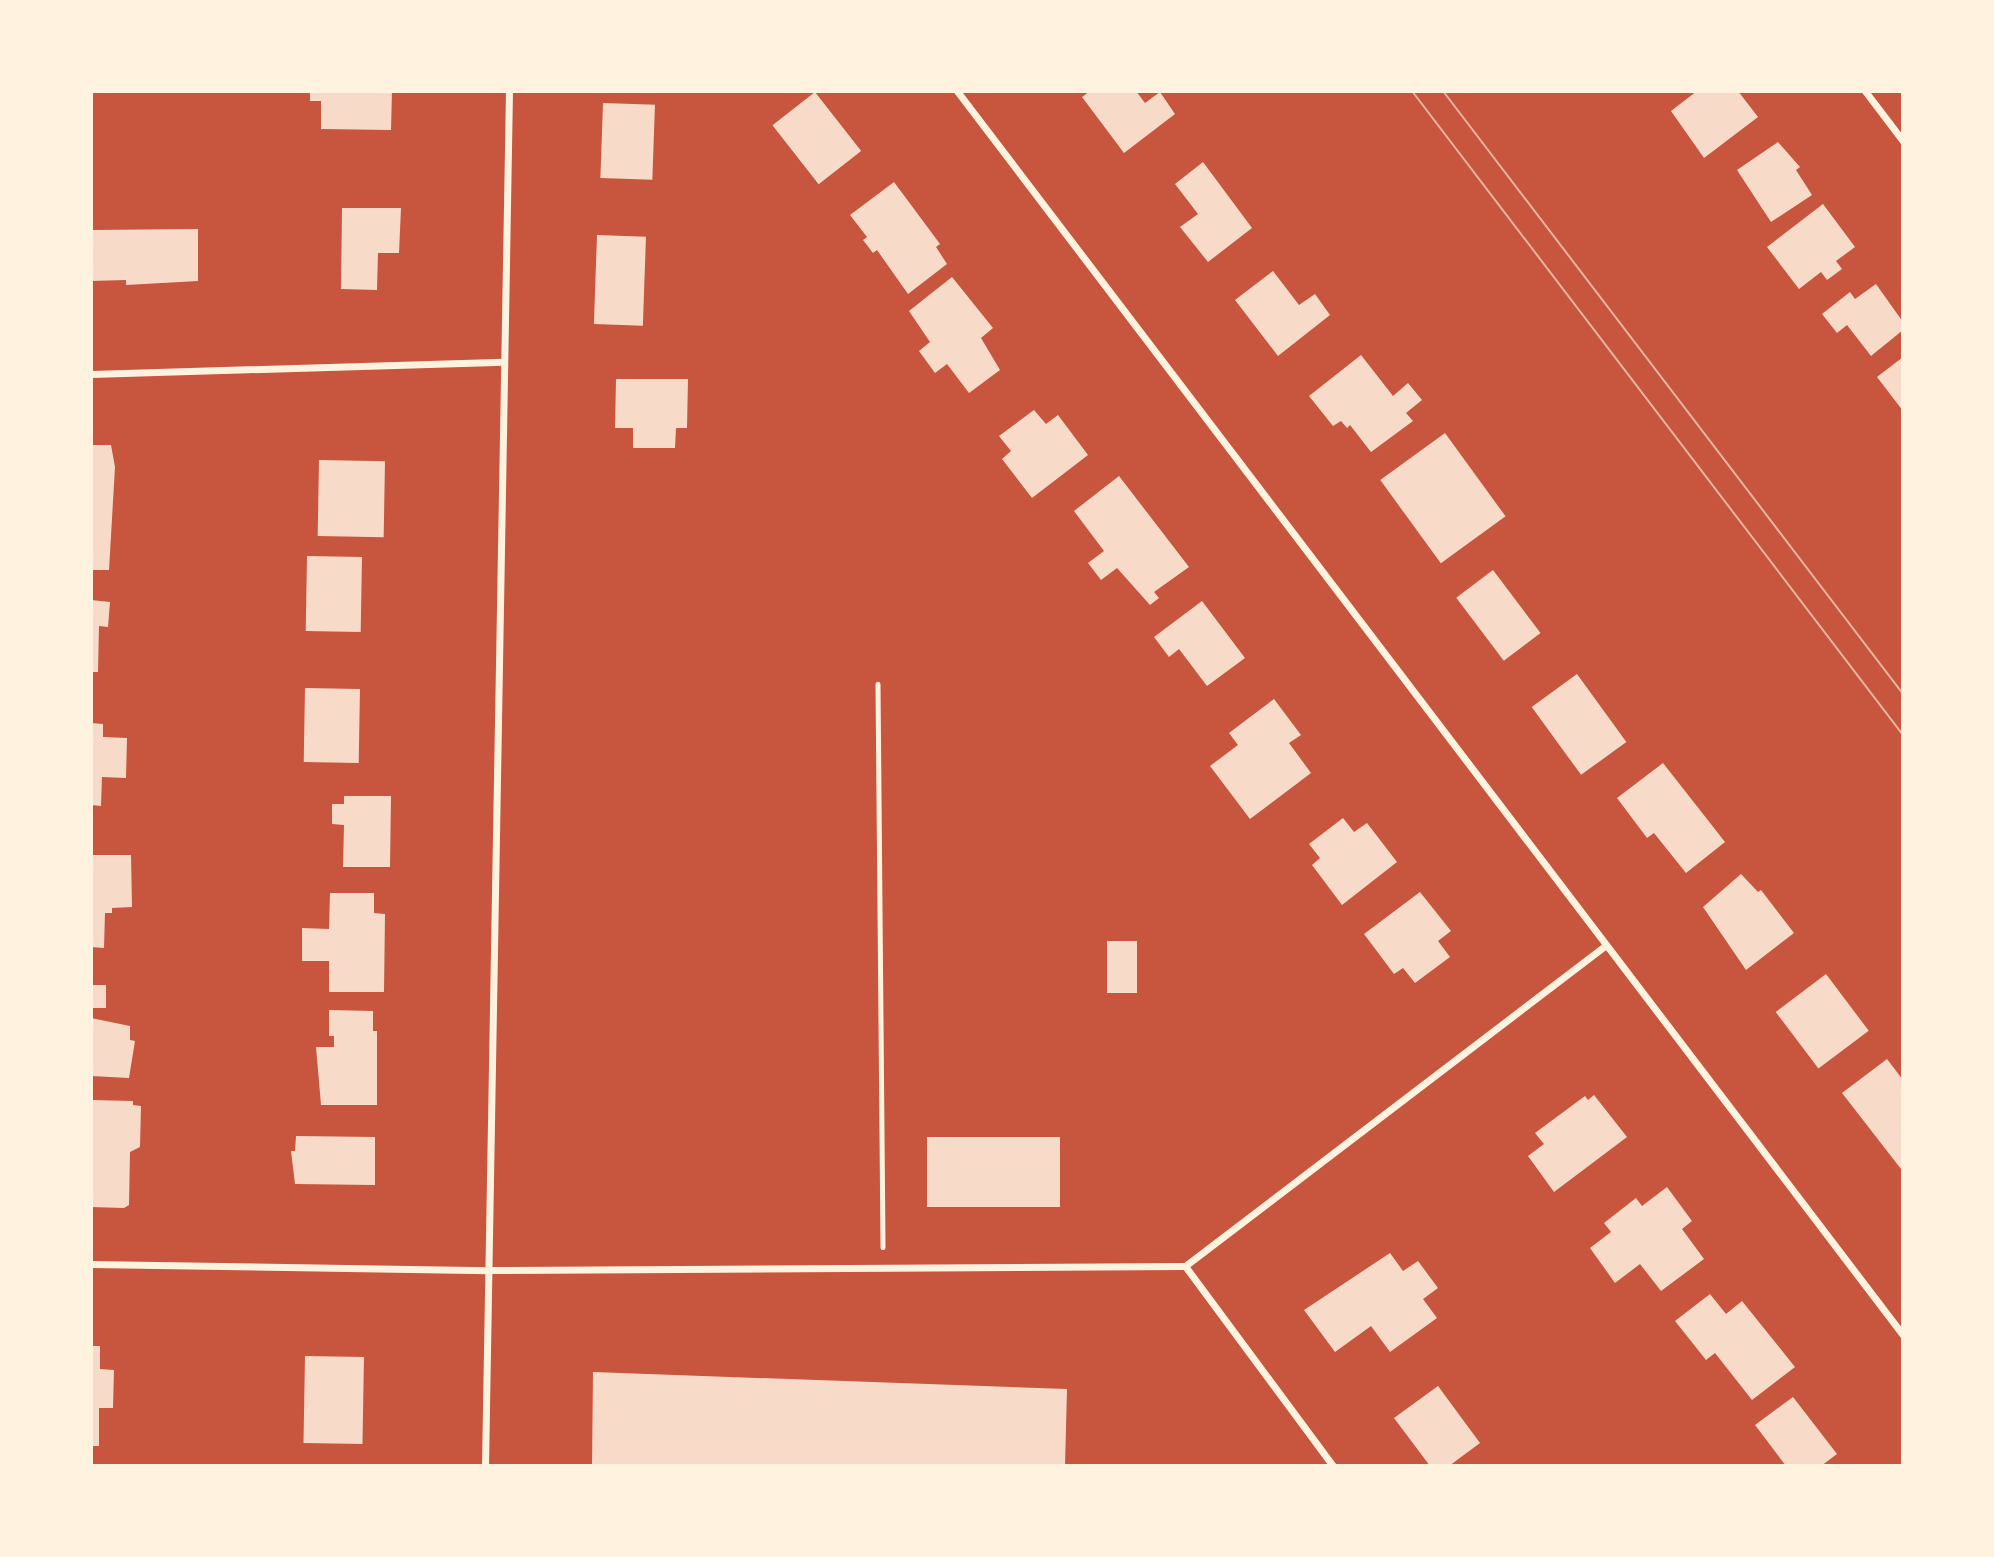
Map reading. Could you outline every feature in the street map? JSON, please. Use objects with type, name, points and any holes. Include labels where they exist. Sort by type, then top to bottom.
[{"type":"street","points":[[485,1466],[509,91]]},
{"type":"street","points":[[957,91],[1903,1335]]},
{"type":"street","points":[[1866,91],[1903,141]]},
{"type":"street","points":[[91,374],[504,362]]},
{"type":"street","points":[[91,1264],[488,1269],[1185,1266],[1606,945]]},
{"type":"street","points":[[1185,1266],[1333,1466]]},
{"type":"path","points":[[878,684],[883,1268]]},
{"type":"building","points":[[310,91],[392,91],[391,130],[321,129],[321,101],[310,101]]},
{"type":"building","points":[[1090,91],[1136,91],[1145,103],[1160,92],[1175,114],[1124,153],[1082,97]]},
{"type":"building","points":[[1697,91],[1738,91],[1758,117],[1704,158],[1671,111]]},
{"type":"building","points":[[815,92],[861,151],[819,184],[772,125]]},
{"type":"building","points":[[603,103],[655,105],[652,180],[600,178]]},
{"type":"building","points":[[1778,142],[1800,167],[1796,170],[1812,195],[1771,222],[1737,170]]},
{"type":"building","points":[[1203,162],[1252,228],[1208,262],[1180,227],[1198,214],[1175,184]]},
{"type":"building","points":[[894,182],[940,244],[936,247],[947,264],[908,294],[877,250],[873,253],[863,240],[867,237],[850,215]]},
{"type":"building","points":[[1823,204],[1855,247],[1836,261],[1842,269],[1827,280],[1821,272],[1799,289],[1767,247]]},
{"type":"building","points":[[342,208],[401,208],[399,253],[378,253],[377,290],[341,289]]},
{"type":"building","points":[[198,229],[198,281],[126,285],[126,280],[91,281],[91,230]]},
{"type":"building","points":[[597,235],[646,237],[643,326],[594,324]]},
{"type":"building","points":[[1273,271],[1299,305],[1315,294],[1330,315],[1278,356],[1235,300]]},
{"type":"building","points":[[952,277],[993,328],[981,338],[1000,370],[969,393],[947,364],[935,373],[919,351],[930,342],[909,311]]},
{"type":"building","points":[[1876,284],[1903,322],[1903,330],[1871,356],[1847,325],[1837,333],[1822,314],[1850,292],[1855,299]]},
{"type":"building","points":[[1361,355],[1393,396],[1408,383],[1422,400],[1406,413],[1413,421],[1371,452],[1350,425],[1347,428],[1341,421],[1333,426],[1309,396]]},
{"type":"building","points":[[1903,357],[1903,411],[1877,377]]},
{"type":"building","points":[[616,379],[688,379],[687,428],[676,428],[675,448],[633,448],[633,428],[615,428]]},
{"type":"building","points":[[1034,410],[1046,424],[1058,415],[1088,455],[1032,498],[1002,459],[1011,451],[999,436]]},
{"type":"building","points":[[1445,433],[1506,516],[1441,563],[1380,480]]},
{"type":"building","points":[[91,445],[111,445],[115,467],[109,570],[91,570]]},
{"type":"building","points":[[319,460],[385,461],[384,537],[318,536]]},
{"type":"building","points":[[1119,476],[1189,567],[1154,592],[1159,598],[1150,605],[1117,568],[1101,580],[1088,563],[1104,551],[1074,511]]},
{"type":"building","points":[[307,556],[362,557],[361,632],[306,631]]},
{"type":"building","points":[[1493,570],[1541,633],[1504,661],[1456,598]]},
{"type":"building","points":[[91,600],[110,602],[108,627],[99,626],[98,672],[91,672]]},
{"type":"building","points":[[1202,601],[1245,658],[1207,686],[1179,649],[1169,657],[1154,637]]},
{"type":"building","points":[[1577,674],[1626,742],[1581,775],[1532,707]]},
{"type":"building","points":[[305,688],[360,689],[359,763],[304,762]]},
{"type":"building","points":[[1274,699],[1301,735],[1289,743],[1311,773],[1250,819],[1210,766],[1238,745],[1229,733]]},
{"type":"building","points":[[91,723],[103,724],[103,737],[127,738],[126,778],[102,777],[101,806],[91,805]]},
{"type":"building","points":[[1663,763],[1725,842],[1686,873],[1654,833],[1647,838],[1617,798]]},
{"type":"building","points":[[344,796],[391,796],[390,867],[343,867],[344,825],[332,824],[332,804],[344,804]]},
{"type":"building","points":[[1343,818],[1354,832],[1367,823],[1397,862],[1342,905],[1312,865],[1320,858],[1309,844]]},
{"type":"building","points":[[91,855],[131,855],[132,907],[112,908],[112,913],[105,913],[104,948],[91,947]]},
{"type":"building","points":[[1741,874],[1758,892],[1761,890],[1794,933],[1746,970],[1703,907]]},
{"type":"building","points":[[1420,892],[1451,931],[1438,941],[1450,957],[1415,983],[1403,968],[1394,974],[1364,934]]},
{"type":"building","points":[[330,893],[374,893],[374,913],[385,914],[384,992],[329,992],[329,961],[302,961],[302,928],[329,929]]},
{"type":"building","points":[[1107,941],[1137,941],[1137,993],[1107,993]]},
{"type":"building","points":[[1826,974],[1869,1031],[1818,1069],[1776,1012]]},
{"type":"building","points":[[91,985],[106,985],[106,1008],[91,1008]]},
{"type":"building","points":[[329,1010],[373,1011],[373,1031],[377,1031],[377,1105],[321,1105],[316,1047],[334,1047],[334,1036],[329,1036]]},
{"type":"building","points":[[91,1018],[130,1026],[130,1040],[135,1041],[129,1078],[91,1076]]},
{"type":"building","points":[[1887,1059],[1903,1080],[1901,1169],[1842,1093]]},
{"type":"building","points":[[1594,1095],[1627,1137],[1554,1192],[1528,1156],[1544,1144],[1535,1133],[1585,1096],[1588,1100]]},
{"type":"building","points":[[91,1100],[133,1101],[133,1105],[141,1106],[140,1147],[130,1152],[129,1205],[124,1208],[91,1207]]},
{"type":"building","points":[[296,1136],[375,1137],[375,1185],[295,1184],[291,1151],[295,1151]]},
{"type":"building","points":[[927,1137],[1060,1137],[1060,1207],[927,1207]]},
{"type":"building","points":[[1667,1187],[1692,1221],[1682,1229],[1704,1259],[1661,1291],[1640,1264],[1615,1283],[1590,1248],[1611,1232],[1604,1223],[1636,1198],[1642,1206]]},
{"type":"building","points":[[1390,1253],[1403,1271],[1418,1261],[1438,1288],[1423,1299],[1437,1318],[1390,1352],[1371,1326],[1335,1352],[1304,1310]]},
{"type":"building","points":[[1710,1294],[1726,1314],[1742,1301],[1795,1367],[1752,1400],[1715,1353],[1706,1360],[1675,1321]]},
{"type":"building","points":[[91,1346],[100,1346],[100,1369],[114,1370],[113,1408],[99,1408],[99,1446],[91,1446]]},
{"type":"building","points":[[305,1356],[364,1357],[362,1444],[303,1443]]},
{"type":"building","points":[[593,1372],[1067,1389],[1065,1466],[592,1466]]},
{"type":"building","points":[[1438,1386],[1480,1443],[1449,1466],[1430,1466],[1394,1418]]},
{"type":"building","points":[[1793,1397],[1837,1454],[1821,1466],[1786,1466],[1755,1425]]},
{"type":"tram line","points":[[1412,91],[1903,735]]},
{"type":"tram line","points":[[1443,91],[1903,694]]}]
